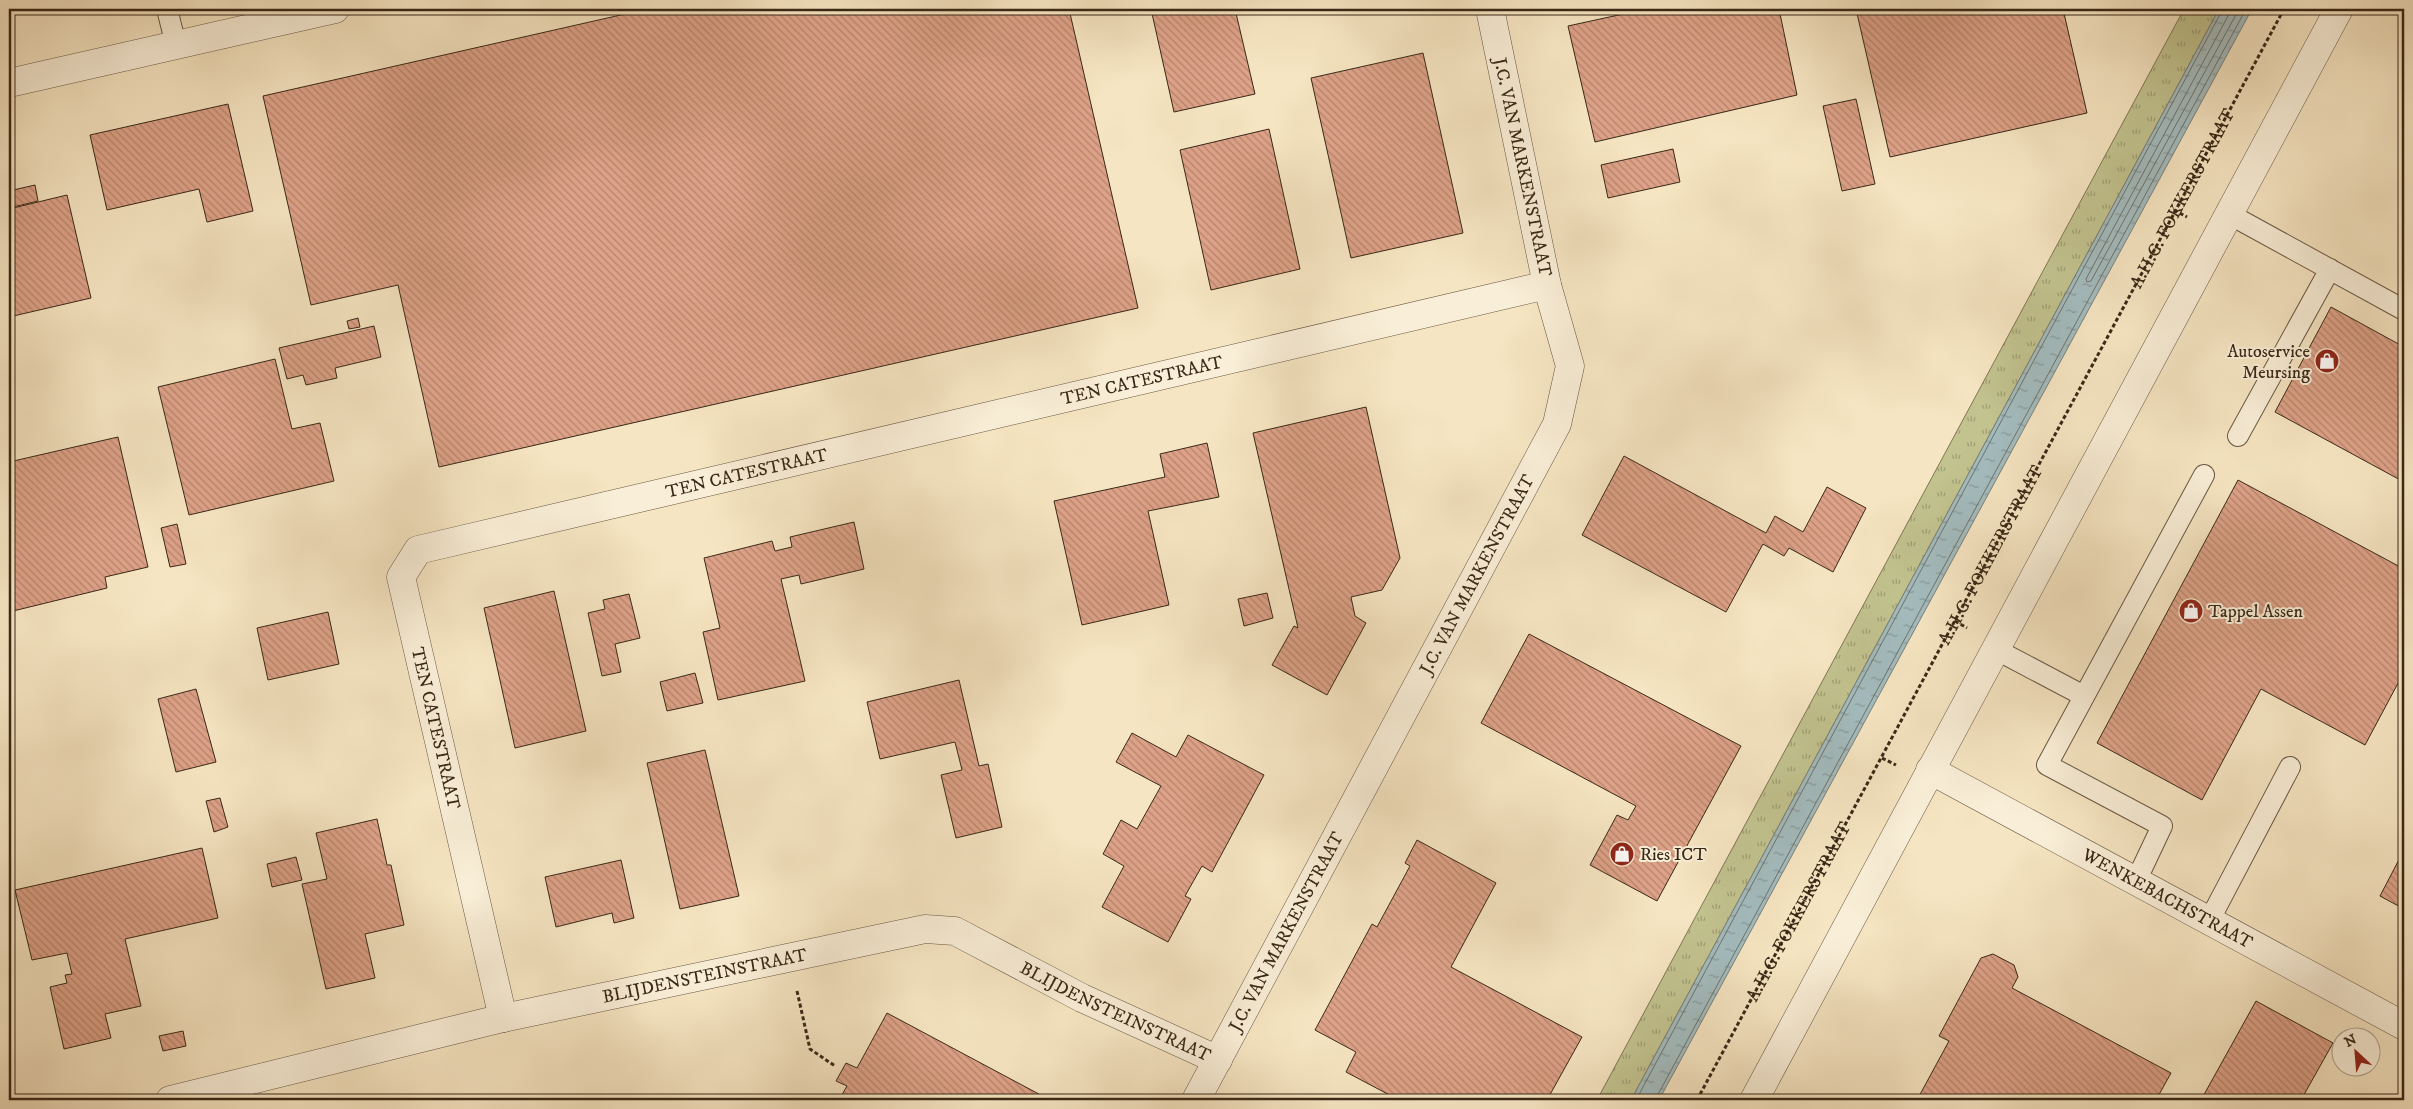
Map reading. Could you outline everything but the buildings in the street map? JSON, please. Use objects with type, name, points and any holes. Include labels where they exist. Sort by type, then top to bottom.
[{"type":"street","points":[[9,83],[335,9]]},
{"type":"street","name":"J.C. VAN MARKENSTRAAT","points":[[1196,1100],[1557,424],[1570,366],[1547,285],[1490,9]]},
{"type":"street","points":[[1754,1100],[2338,9]]},
{"type":"street","name":"TEN CATESTRAAT","points":[[503,1018],[401,577],[418,550],[1547,285]]},
{"type":"street","name":"WENKEBACHSTRAAT","points":[[1930,770],[2404,1026]]},
{"type":"street","name":"BLIJDENSTEINSTRAAT","points":[[170,1100],[503,1018],[924,929],[955,931],[1082,998],[1218,1060]]},
{"type":"lane","points":[[167,9],[176,45]]},
{"type":"lane","points":[[2229,214],[2404,310]]},
{"type":"lane","points":[[2238,436],[2330,269]]},
{"type":"lane","points":[[2136,881],[2162,826],[2048,765],[2204,475]]},
{"type":"lane","points":[[1995,649],[2084,696]]},
{"type":"lane","points":[[2209,921],[2290,767]]},
{"type":"path","name":"A.H.G. FOKKERSTRAAT","points":[[1697,1100],[2284,9]]},
{"type":"path","points":[[1955,621],[1969,628]]},
{"type":"path","points":[[1882,758],[1901,768]]},
{"type":"path","points":[[790,958],[810,1049],[835,1066]]},
{"type":"green space","points":[[2184,9],[2219,9],[1631,1100],[1597,1100]]},
{"type":"water","points":[[2219,9],[2252,9],[1659,1100],[1631,1100]]},
{"type":"place","name":"Autoservice Meursing","points":[[2327,361]]},
{"type":"place","name":"Tappel Assen","points":[[2191,611]]},
{"type":"place","name":"Ries ICT","points":[[1622,854]]}]
